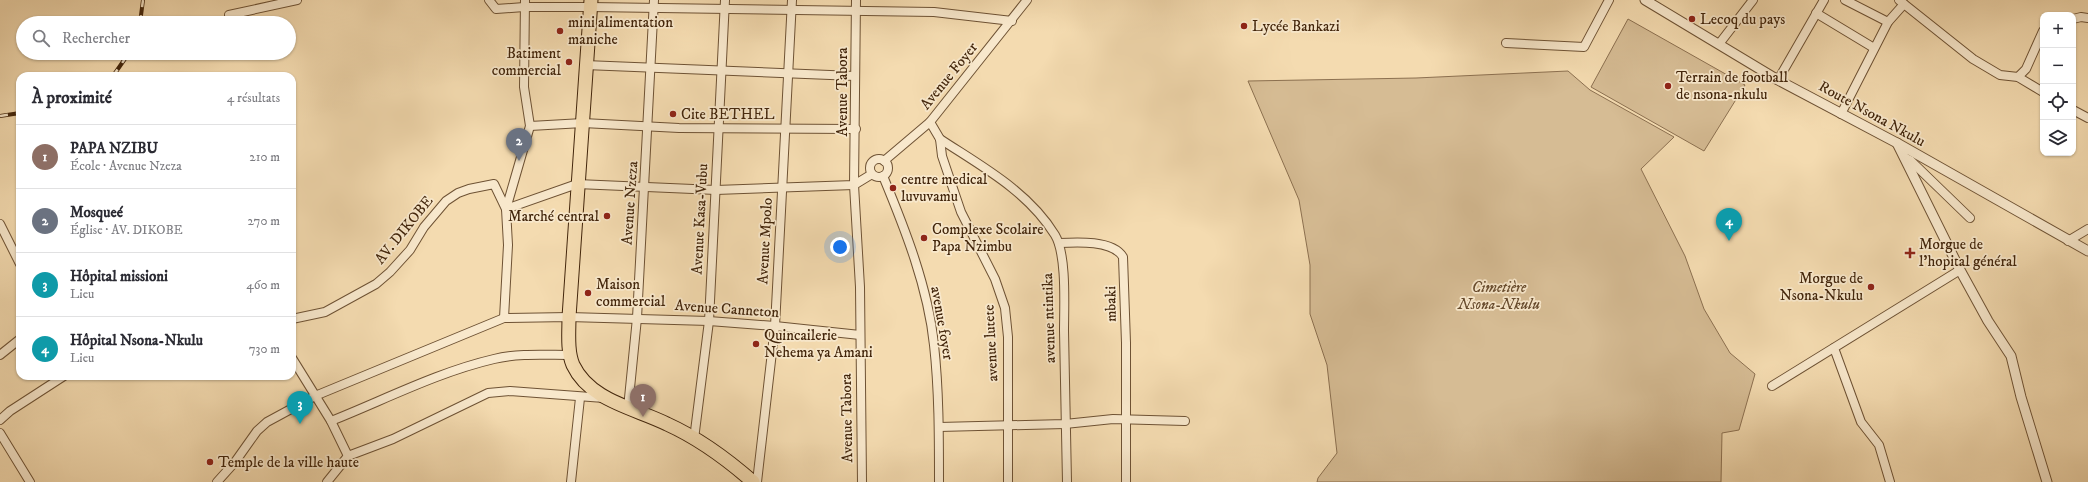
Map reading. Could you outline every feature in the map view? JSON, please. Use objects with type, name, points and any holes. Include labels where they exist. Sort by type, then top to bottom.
[{"type":"highway","points":[[591,3],[585,65],[583,123],[577,184],[569,316],[570,355],[573,365],[581,377],[607,398],[668,424],[694,439],[753,482]]},
{"type":"street","points":[[229,15],[297,0]]},
{"type":"street","points":[[489,0],[494,9],[525,3],[654,4],[724,9],[934,12],[1012,20]]},
{"type":"street","name":"Avenue Kasa-Vubu","points":[[694,439],[709,321],[725,0]]},
{"type":"street","name":"Avenue Mpolo","points":[[757,482],[775,326],[784,129],[792,0]]},
{"type":"street","name":"Avenue Tabora","points":[[856,0],[856,129],[854,185],[860,287],[862,482]]},
{"type":"street","name":"Avenue Foyer","points":[[884,161],[930,122],[1012,20],[1026,0]]},
{"type":"street","points":[[1506,43],[1584,46],[1609,0]]},
{"type":"street","name":"Route Nsona Nkulu","points":[[1644,0],[1778,80],[1897,143],[2068,241],[2088,250]]},
{"type":"street","points":[[1719,44],[1753,0]]},
{"type":"street","points":[[1778,80],[1824,0]]},
{"type":"street","points":[[1845,0],[1888,22]]},
{"type":"street","points":[[1842,114],[1874,48],[1901,2],[1978,62],[2000,75],[2018,78],[2040,90]]},
{"type":"street","points":[[217,482],[236,462],[261,426],[315,396],[504,318],[508,245],[506,208],[530,126],[524,87],[525,3]]},
{"type":"street","name":"Avenue Nzeza","points":[[628,408],[637,318],[649,127],[654,4]]},
{"type":"street","points":[[1816,13],[1874,48]]},
{"type":"street","points":[[2076,18],[2088,18]]},
{"type":"street","points":[[2018,78],[2026,69],[2040,38]]},
{"type":"street","points":[[585,65],[722,72],[855,76]]},
{"type":"street","points":[[2076,112],[2088,118]]},
{"type":"street","name":"avenue lutete","points":[[930,122],[940,138],[942,156],[962,212],[995,279],[1006,308],[1008,345],[1008,482]]},
{"type":"street","points":[[530,126],[583,123],[719,129],[856,129]]},
{"type":"street","name":"avenue ntintika","points":[[940,138],[996,175],[1029,202],[1055,235],[1059,243],[1064,286],[1067,482]]},
{"type":"street","points":[[1897,143],[1960,270],[1988,321],[2011,356],[2021,397],[2048,482]]},
{"type":"street","points":[[1904,157],[1910,160],[1970,218]]},
{"type":"street","points":[[878,160],[884,161],[888,169],[883,176],[877,177],[872,174],[870,168],[872,162],[878,160]]},
{"type":"street","points":[[506,208],[577,184],[716,190],[782,189],[854,185],[872,174]]},
{"type":"street","name":"avenue foyer","points":[[883,176],[897,210],[925,294],[934,344],[939,427],[939,482]]},
{"type":"street","name":"AV. DIKOBE","points":[[296,318],[325,312],[376,284],[410,250],[424,227],[436,212],[458,193],[478,186],[494,184],[506,208]]},
{"type":"street","points":[[0,224],[16,256]]},
{"type":"street","points":[[2068,241],[2088,229]]},
{"type":"street","name":"mbaki","points":[[1059,243],[1074,242],[1107,245],[1120,250],[1124,257],[1126,343],[1126,482]]},
{"type":"street","points":[[1772,386],[1960,270]]},
{"type":"street","name":"Avenue Canneton","points":[[504,318],[569,316],[709,321],[860,335]]},
{"type":"street","points":[[0,355],[16,343]]},
{"type":"street","points":[[1834,348],[1861,422],[1878,445],[1890,482]]},
{"type":"street","points":[[331,421],[431,380],[494,359],[510,356],[570,355]]},
{"type":"street","points":[[296,365],[331,421],[348,456]]},
{"type":"street","points":[[0,420],[10,411],[58,380]]},
{"type":"street","points":[[327,482],[348,456],[399,437],[488,393],[523,392],[580,398],[607,398]]},
{"type":"street","points":[[571,482],[580,398]]},
{"type":"street","points":[[939,427],[1065,424],[1113,419],[1126,421],[1185,421]]},
{"type":"street","points":[[0,433],[30,482]]},
{"type":"green space","name":"Terrain de football de nsona-nkulu","points":[[1628,19],[1745,85],[1704,151],[1591,87]]},
{"type":"green space","name":"Cimetière Nsona-Nkulu","points":[[1568,71],[1590,90],[1674,137],[1641,169],[1685,256],[1704,309],[1730,353],[1755,374],[1739,430],[1722,433],[1721,482],[1317,482],[1318,478],[1337,453],[1327,365],[1310,314],[1310,265],[1299,200],[1248,81],[1416,78]]},
{"type":"railway","points":[[141,16],[143,0]]},
{"type":"railway","points":[[116,72],[124,60]]},
{"type":"railway","points":[[0,116],[16,114]]},
{"type":"place","name":"Lecoq du pays","points":[[1692,19]]},
{"type":"place","name":"Lycée Bankazi","points":[[1244,26]]},
{"type":"place","name":"mini alimentation maniche","points":[[560,31]]},
{"type":"place","name":"Batiment commercial","points":[[569,62]]},
{"type":"place","name":"Terrain de football de nsona-nkulu","points":[[1668,86]]},
{"type":"place","name":"Cite BETHEL","points":[[673,114]]},
{"type":"place","name":"Mosqueé","points":[[519,161]]},
{"type":"place","name":"centre medical luvuvamu","points":[[893,188]]},
{"type":"place","name":"Marché central","points":[[607,216]]},
{"type":"place","name":"Complexe Scolaire Papa Nzimbu","points":[[924,238]]},
{"type":"place","name":"Hôpital Nsona-Nkulu","points":[[1729,241]]},
{"type":"place","name":"Morgue de l'hopital général","points":[[1910,253]]},
{"type":"place","name":"Morgue de Nsona-Nkulu","points":[[1871,287]]},
{"type":"place","name":"Maison commercial","points":[[588,293]]},
{"type":"place","name":"Quincailerie Nehema ya Amani","points":[[756,344]]},
{"type":"place","name":"PAPA NZIBU","points":[[643,417]]},
{"type":"place","name":"Hôpital missioni","points":[[300,424]]},
{"type":"place","name":"Temple de la ville haute","points":[[210,462]]}]
